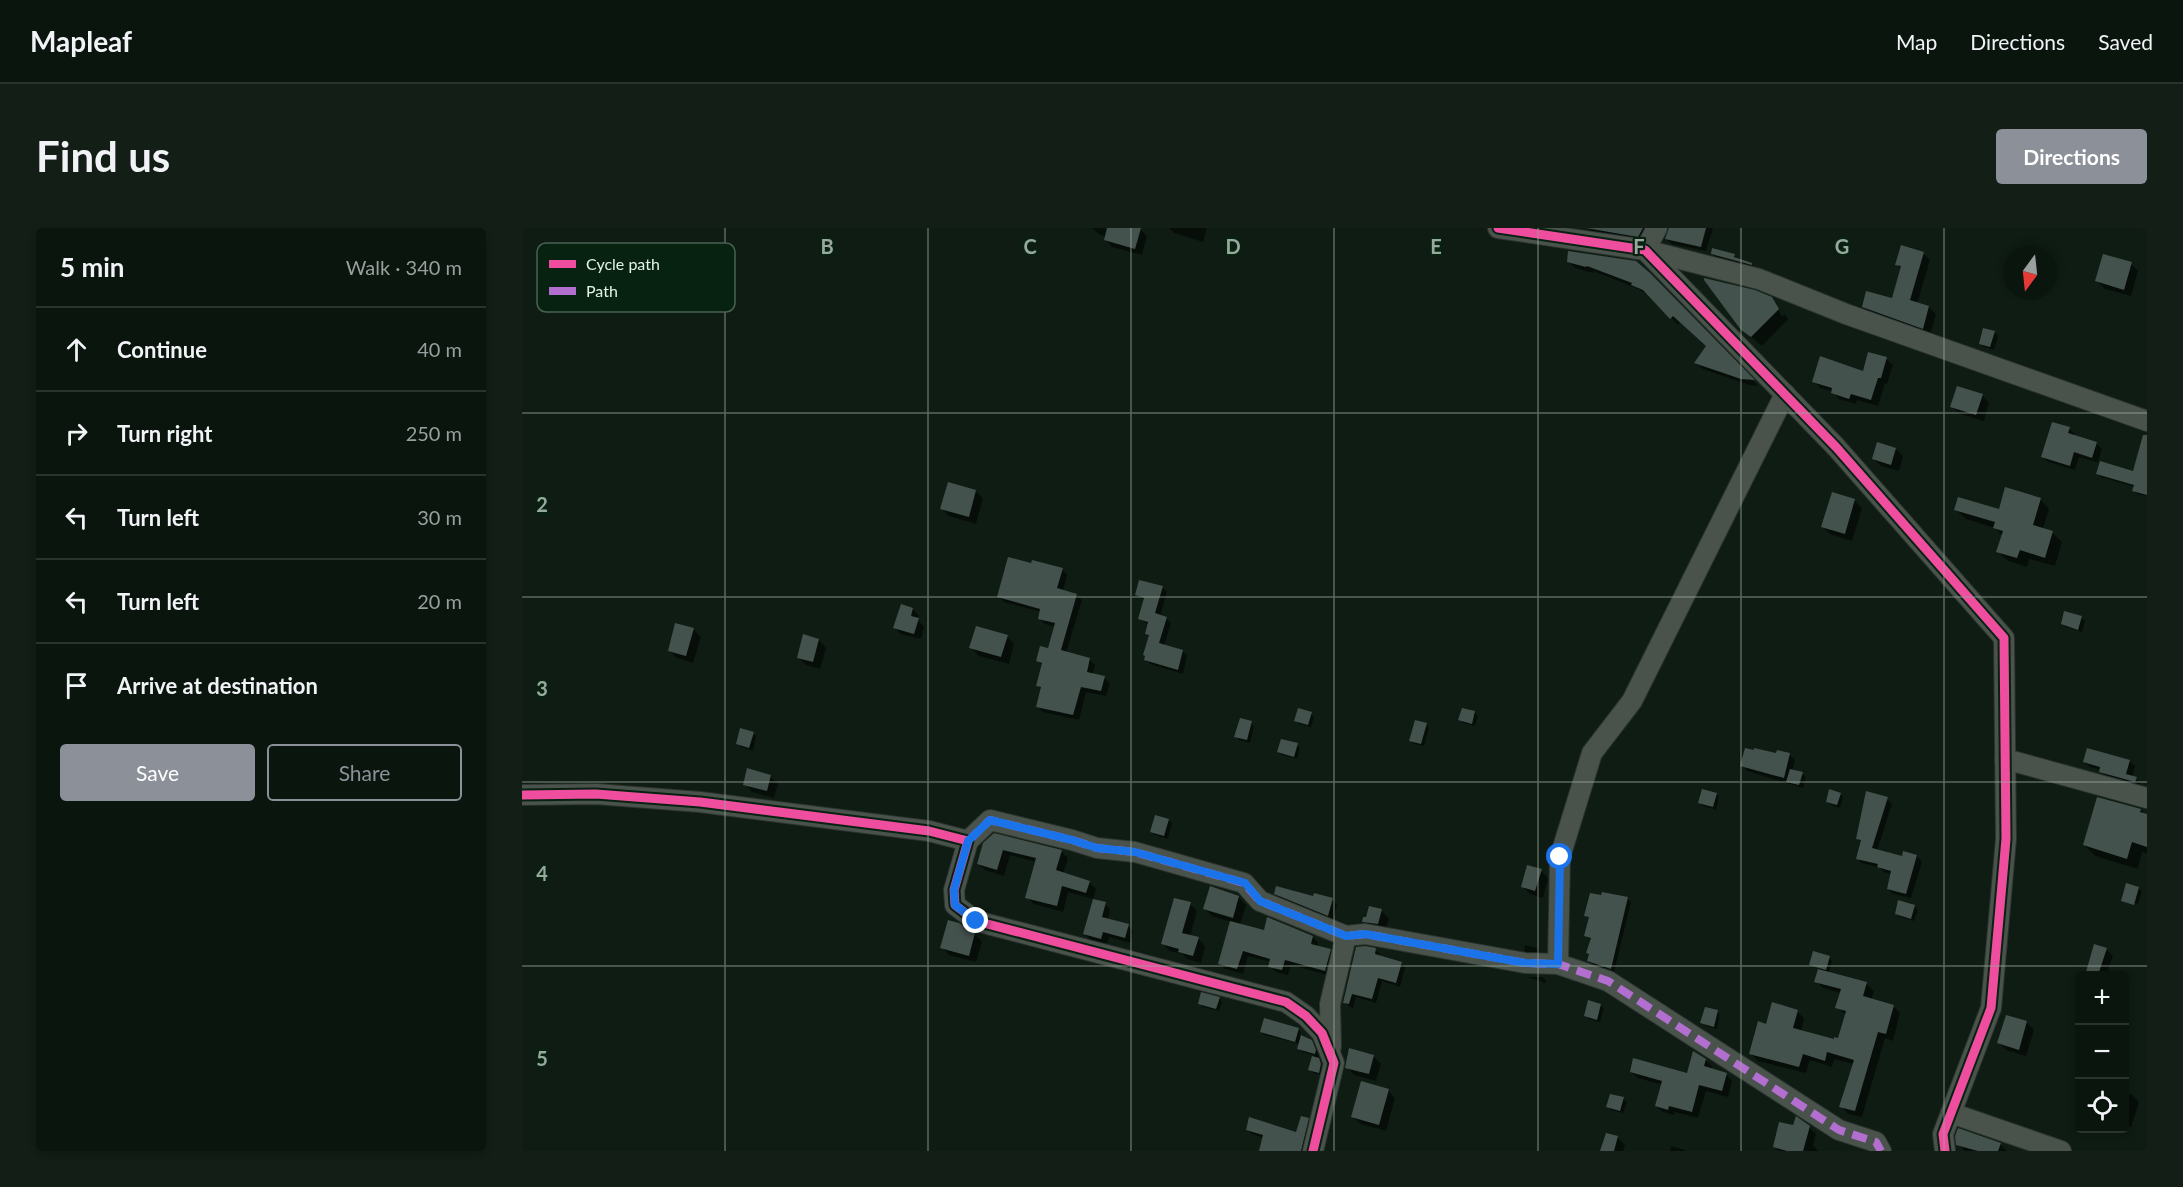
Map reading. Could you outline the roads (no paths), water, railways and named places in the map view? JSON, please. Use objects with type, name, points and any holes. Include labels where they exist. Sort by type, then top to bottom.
[{"type":"street","points":[[1498,228],[1645,250],[1759,279],[1846,314],[2147,421]]},
{"type":"street","points":[[1645,250],[1657,228]]},
{"type":"street","points":[[1645,250],[1836,447],[2004,638],[2006,839],[1991,1008],[1943,1134],[1945,1151]]},
{"type":"street","points":[[1558,964],[1560,857],[1593,753],[1632,701],[1785,394]]},
{"type":"street","points":[[2005,759],[2147,798]]},
{"type":"street","points":[[522,795],[596,794],[700,802],[929,831],[968,841]]},
{"type":"street","points":[[1313,1151],[1334,1063],[1322,1033],[1306,1016],[1286,1002],[976,921],[955,905],[954,890],[968,841],[990,820],[1097,848],[1135,852],[1245,883],[1260,901],[1346,936],[1365,934],[1525,963],[1558,964],[1608,981],[1839,1130],[1876,1143],[1881,1151]]},
{"type":"street","points":[[1331,1053],[1330,1004],[1346,936]]},
{"type":"street","points":[[1951,1113],[2061,1151]]}]
